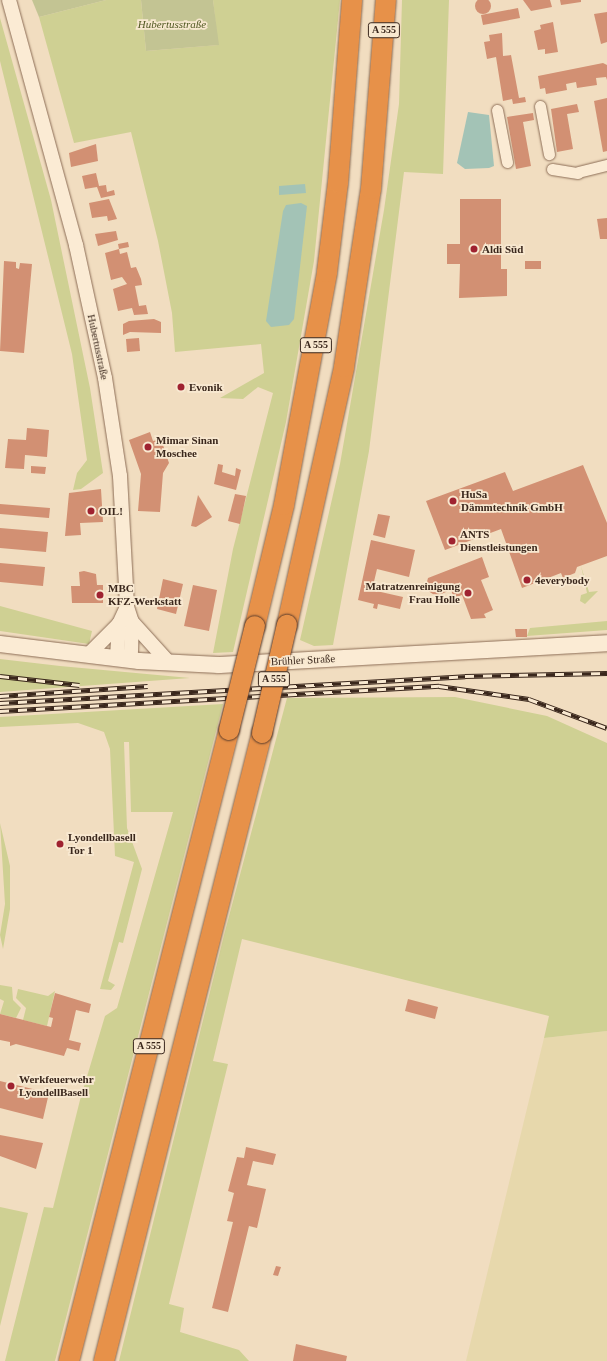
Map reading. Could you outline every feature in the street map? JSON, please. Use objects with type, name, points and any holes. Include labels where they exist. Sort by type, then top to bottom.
[{"type":"highway","name":"A 555","points":[[69,1361],[229,730],[284,505],[326,280],[338,183],[352,0]]},
{"type":"highway","name":"A 555","points":[[104,1361],[262,733],[344,366],[371,189],[386,0]]},
{"type":"main road","name":"Brühler Straße","points":[[0,644],[124,659],[169,663],[219,664],[607,643]]},
{"type":"street","name":"Hubertusstraße","points":[[9,0],[76,245],[105,378],[120,476],[127,607],[124,659]]},
{"type":"street","points":[[540,106],[549,154]]},
{"type":"street","points":[[497,110],[506,162]]},
{"type":"street","points":[[552,169],[578,173],[607,164]]},
{"type":"street","points":[[89,654],[126,623],[169,663]]},
{"type":"shaded area","points":[[468,112],[489,115],[494,166],[489,168],[465,169],[457,163]]},
{"type":"shaded area","points":[[305,184],[306,193],[279,195],[279,186]]},
{"type":"shaded area","points":[[301,203],[307,206],[294,319],[289,325],[271,327],[266,321],[283,211],[286,205]]},
{"type":"shaded area","points":[[607,1031],[607,1361],[466,1361],[544,1038]]},
{"type":"green space","points":[[32,0],[106,0],[39,17]]},
{"type":"green space","points":[[106,0],[141,0],[146,51],[218,45],[213,0],[340,0],[314,261],[286,422],[233,652],[213,653],[233,549],[273,393],[258,387],[243,399],[220,398],[264,373],[261,344],[175,352],[172,313],[158,241],[131,132],[74,143],[39,17]]},
{"type":"green space","name":"Hubertusstraße","points":[[141,0],[213,0],[219,45],[146,51]]},
{"type":"green space","points":[[402,0],[449,0],[443,174],[404,172],[369,451],[333,645],[314,646],[300,640],[340,464],[384,210],[399,104]]},
{"type":"green space","points":[[0,18],[51,200],[90,388],[103,473],[81,489],[73,490],[77,473],[87,460],[72,354],[0,61]]},
{"type":"green space","points":[[581,566],[589,592],[598,591],[585,604],[580,601],[581,595],[587,593]]},
{"type":"green space","points":[[0,606],[92,631],[89,644],[0,631]]},
{"type":"green space","points":[[607,621],[607,630],[527,636],[530,628]]},
{"type":"green space","points":[[0,659],[60,666],[190,678],[0,692]]},
{"type":"green space","points":[[455,697],[547,716],[607,743],[607,1031],[544,1038],[549,1016],[242,939],[213,1061],[228,1064],[169,1304],[184,1308],[180,1332],[239,1350],[249,1361],[119,1361],[224,935],[287,698]]},
{"type":"green space","points":[[223,704],[55,1361],[5,1361],[44,1207],[53,1208],[80,1100],[105,1016],[117,1008],[173,812],[131,812],[129,742],[124,742],[127,828],[142,869],[123,943],[119,942],[108,981],[115,985],[111,990],[100,989],[134,862],[115,856],[110,749],[104,732],[78,723],[0,727],[0,717]]},
{"type":"green space","points":[[0,823],[10,866],[10,909],[3,949],[0,935],[5,904]]},
{"type":"green space","points":[[0,985],[12,987],[13,1000],[21,1008],[16,1018],[0,1014],[4,1001],[0,999]]},
{"type":"green space","points":[[18,989],[48,996],[55,991],[47,1026],[23,1020],[26,1008],[16,998]]},
{"type":"green space","points":[[0,1207],[28,1213],[0,1326]]},
{"type":"building","points":[[483,-2],[489,0],[491,6],[489,12],[483,14],[477,12],[475,6],[477,0]]},
{"type":"building","points":[[523,0],[550,0],[552,7],[531,11]]},
{"type":"building","points":[[560,0],[581,0],[581,2],[561,5]]},
{"type":"building","points":[[518,8],[520,18],[483,25],[481,15]]},
{"type":"building","points":[[607,12],[607,42],[601,44],[594,14]]},
{"type":"building","points":[[553,22],[558,52],[545,54],[545,49],[538,50],[534,31],[541,29],[540,25]]},
{"type":"building","points":[[502,33],[503,56],[511,55],[519,98],[525,97],[526,102],[513,104],[512,99],[503,101],[496,57],[487,59],[484,42],[490,41],[489,35]]},
{"type":"building","points":[[603,63],[607,65],[607,80],[606,77],[596,78],[597,85],[577,88],[576,82],[566,84],[567,90],[546,94],[545,88],[540,89],[538,76]]},
{"type":"building","points":[[607,98],[607,151],[603,152],[594,101]]},
{"type":"building","points":[[577,104],[579,112],[567,114],[573,149],[557,152],[551,109]]},
{"type":"building","points":[[533,113],[534,120],[523,122],[531,166],[516,169],[507,117]]},
{"type":"building","points":[[96,144],[98,161],[71,167],[69,153]]},
{"type":"building","points":[[96,173],[99,186],[106,185],[107,192],[114,190],[115,195],[101,198],[97,187],[85,189],[82,176]]},
{"type":"building","points":[[109,199],[117,219],[108,221],[107,216],[92,218],[89,203]]},
{"type":"building","name":"Aldi Süd","points":[[460,199],[501,199],[501,269],[507,269],[507,296],[459,298],[460,264],[447,264],[447,244],[460,244]]},
{"type":"building","points":[[607,218],[607,239],[600,239],[597,219]]},
{"type":"building","points":[[116,231],[118,240],[98,246],[95,234]]},
{"type":"building","points":[[128,242],[129,247],[119,249],[118,244]]},
{"type":"building","points":[[119,249],[120,254],[127,252],[131,268],[136,267],[142,285],[135,286],[139,306],[146,305],[148,314],[134,315],[132,308],[118,311],[113,289],[127,284],[122,277],[111,280],[105,253]]},
{"type":"building","points":[[4,261],[16,262],[16,268],[19,269],[20,263],[32,264],[24,353],[0,351]]},
{"type":"building","points":[[525,261],[541,261],[541,269],[525,269]]},
{"type":"building","points":[[154,319],[161,322],[161,333],[130,332],[123,335],[123,324],[129,321]]},
{"type":"building","points":[[139,338],[140,351],[127,352],[126,339]]},
{"type":"building","points":[[27,428],[49,430],[47,457],[25,455],[24,469],[5,468],[8,439],[26,440]]},
{"type":"building","points":[[150,432],[153,441],[161,439],[169,463],[163,473],[160,512],[138,511],[141,474],[129,440]]},
{"type":"building","points":[[218,464],[223,465],[222,472],[235,476],[236,468],[241,470],[236,490],[214,484]]},
{"type":"building","points":[[583,465],[607,523],[607,556],[577,567],[575,573],[563,578],[561,573],[522,588],[501,529],[445,550],[426,501],[505,472],[513,491]]},
{"type":"building","points":[[31,466],[46,467],[45,474],[31,473]]},
{"type":"building","points":[[101,489],[103,522],[80,523],[81,535],[65,536],[69,493]]},
{"type":"building","points":[[235,494],[246,496],[240,524],[228,521]]},
{"type":"building","points":[[198,495],[212,517],[196,527],[191,526]]},
{"type":"building","points":[[0,504],[50,508],[49,518],[0,514]]},
{"type":"building","points":[[378,514],[390,516],[385,538],[373,535]]},
{"type":"building","points":[[0,528],[48,532],[46,552],[0,548]]},
{"type":"building","points":[[371,540],[415,550],[409,577],[377,569],[372,590],[403,597],[400,609],[378,604],[377,609],[373,608],[374,604],[358,600]]},
{"type":"building","points":[[482,557],[489,577],[481,580],[493,610],[484,614],[486,618],[471,619],[462,595],[454,598],[451,590],[436,596],[425,589],[428,578]]},
{"type":"building","points":[[0,563],[45,567],[43,586],[0,582]]},
{"type":"building","points":[[84,571],[96,574],[97,585],[103,585],[103,603],[72,603],[71,586],[80,586],[79,572]]},
{"type":"building","points":[[163,579],[183,584],[176,614],[157,609]]},
{"type":"building","points":[[193,585],[217,590],[209,631],[184,626]]},
{"type":"building","points":[[515,629],[527,629],[527,637],[516,637]]},
{"type":"building","points":[[55,993],[91,1004],[89,1013],[76,1010],[69,1040],[81,1043],[79,1051],[67,1048],[64,1056],[16,1044],[10,1046],[10,1042],[0,1040],[0,1014],[51,1027],[53,1018],[49,1017]]},
{"type":"building","points":[[408,999],[438,1007],[435,1019],[405,1011]]},
{"type":"building","points":[[0,1081],[49,1093],[43,1119],[0,1108]]},
{"type":"building","points":[[0,1135],[43,1143],[36,1169],[0,1156]]},
{"type":"building","points":[[246,1147],[276,1154],[273,1165],[253,1161],[247,1185],[266,1189],[257,1228],[249,1226],[228,1312],[212,1308],[233,1222],[227,1221],[234,1193],[228,1191],[237,1157],[244,1158]]},
{"type":"building","points":[[276,1266],[281,1267],[278,1276],[273,1275]]},
{"type":"building","points":[[296,1344],[347,1356],[346,1361],[293,1361]]},
{"type":"railway","points":[[0,703],[465,676],[607,673]]},
{"type":"railway","points":[[0,676],[79,685]]},
{"type":"railway","points":[[0,696],[148,686]]},
{"type":"railway","points":[[0,711],[439,686],[529,699],[607,728]]},
{"type":"place","name":"Aldi Süd","points":[[474,249]]},
{"type":"place","name":"Evonik","points":[[181,387]]},
{"type":"place","name":"Mimar Sinan Moschee","points":[[148,447]]},
{"type":"place","name":"HuSa Dämmtechnik GmbH","points":[[453,501]]},
{"type":"place","name":"OIL!","points":[[91,511]]},
{"type":"place","name":"ANTS Dienstleistungen","points":[[452,541]]},
{"type":"place","name":"4everybody","points":[[527,580]]},
{"type":"place","name":"Matratzenreinigung Frau Holle","points":[[468,593]]},
{"type":"place","name":"MBC KFZ-Werkstatt","points":[[100,595]]},
{"type":"place","name":"Lyondellbasell Tor 1","points":[[60,844]]},
{"type":"place","name":"Werkfeuerwehr LyondellBasell","points":[[11,1086]]}]
